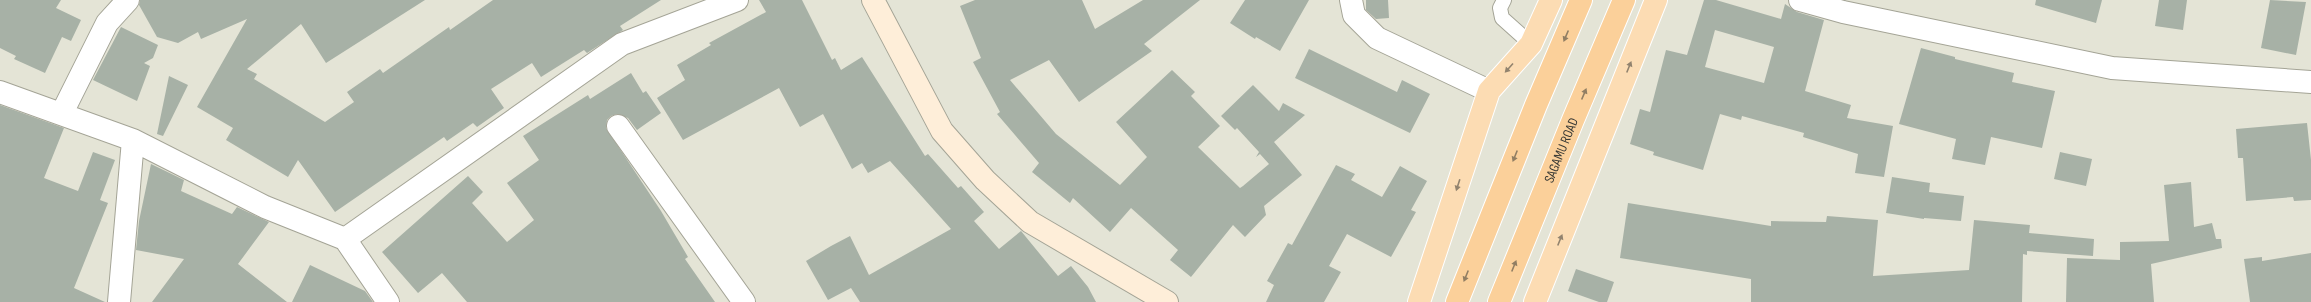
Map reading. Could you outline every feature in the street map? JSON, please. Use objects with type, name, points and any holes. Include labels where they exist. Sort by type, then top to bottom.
[{"type":"highway","points":[[1457,302],[1536,105],[1581,0]]},
{"type":"highway","name":"SAGAMU ROAD","points":[[1499,302],[1572,120],[1624,0]]},
{"type":"main road","points":[[873,0],[942,132],[984,180],[1030,222],[1167,302]]},
{"type":"main road","points":[[1419,302],[1489,91],[1532,44],[1551,0]]},
{"type":"main road","points":[[1535,302],[1656,0]]},
{"type":"street","points":[[62,113],[107,23],[128,0]]},
{"type":"street","points":[[345,239],[622,44],[738,0]]},
{"type":"street","points":[[1351,0],[1354,15],[1377,38],[1489,91]]},
{"type":"street","points":[[1800,0],[1843,12],[2112,68],[2311,82]]},
{"type":"street","points":[[0,92],[62,113],[133,140],[265,207],[345,239],[388,302]]},
{"type":"street","points":[[618,126],[744,302]]},
{"type":"street","points":[[119,302],[133,140]]},
{"type":"lane","points":[[1504,0],[1500,8],[1502,18],[1532,44]]},
{"type":"building","points":[[0,0],[61,0],[56,8],[81,20],[71,41],[62,37],[45,73],[14,59],[16,56],[0,48]]},
{"type":"building","points":[[140,0],[425,0],[326,63],[301,24],[247,69],[257,74],[254,79],[325,122],[354,102],[347,92],[380,69],[383,73],[449,27],[450,30],[493,0],[661,0],[620,26],[623,30],[587,53],[584,50],[541,77],[532,63],[491,89],[504,108],[477,127],[473,123],[447,141],[444,137],[335,212],[298,160],[288,177],[226,140],[233,128],[197,107],[247,19],[201,39],[198,32],[178,43],[157,37],[139,5]]},
{"type":"building","points":[[759,0],[802,0],[832,60],[835,58],[841,70],[862,57],[925,156],[928,154],[958,188],[961,186],[984,212],[974,221],[999,249],[1021,231],[1058,276],[1071,266],[1088,287],[1096,302],[860,302],[851,288],[828,300],[806,261],[831,246],[850,236],[869,275],[951,229],[890,161],[868,173],[862,163],[852,169],[823,114],[800,127],[779,88],[683,140],[657,98],[685,80],[677,65],[711,45],[709,43],[766,12]]},
{"type":"building","points":[[975,0],[1082,0],[1095,29],[1143,0],[1200,0],[1144,44],[1152,51],[1079,102],[1049,60],[1010,80],[1056,134],[1120,185],[1147,157],[1116,122],[1172,70],[1195,92],[1191,96],[1220,126],[1198,147],[1240,188],[1269,164],[1260,154],[1256,157],[1259,152],[1237,128],[1235,130],[1221,116],[1253,85],[1279,111],[1283,103],[1305,115],[1274,142],[1302,175],[1264,206],[1266,215],[1245,237],[1233,225],[1191,277],[1170,260],[1178,250],[1131,208],[1110,232],[1073,198],[1070,203],[1032,172],[1039,163],[997,114],[1000,112],[973,62],[981,58],[960,6]]},
{"type":"building","points":[[1245,0],[1309,0],[1280,51],[1256,37],[1255,39],[1230,23]]},
{"type":"building","points":[[1366,0],[1388,0],[1389,18],[1376,19],[1366,10]]},
{"type":"building","points":[[1704,0],[1716,0],[1781,19],[1785,4],[1797,12],[1824,20],[1805,91],[1851,105],[1847,118],[1893,126],[1884,177],[1855,173],[1858,154],[1803,137],[1804,133],[1742,116],[1741,120],[1720,114],[1703,170],[1653,155],[1654,152],[1630,144],[1640,109],[1650,112],[1666,50],[1687,55]],"holes":[[[1715,30],[1774,47],[1764,83],[1705,67]]]},
{"type":"building","points":[[2036,0],[2102,0],[2096,23],[2035,5]]},
{"type":"building","points":[[2159,0],[2187,0],[2183,30],[2155,26]]},
{"type":"building","points":[[2270,0],[2306,2],[2296,55],[2261,48]]},
{"type":"building","points":[[121,27],[158,45],[153,58],[144,63],[150,66],[137,101],[93,80]]},
{"type":"building","points":[[1921,48],[1955,57],[1955,59],[2014,73],[2012,82],[2055,91],[2042,148],[1991,137],[1985,165],[1952,159],[1956,139],[1899,124]]},
{"type":"building","points":[[1309,49],[1397,92],[1402,80],[1430,94],[1410,133],[1295,78]]},
{"type":"building","points":[[631,73],[643,93],[646,91],[661,113],[637,130],[628,118],[617,114],[611,116],[607,120],[606,128],[661,211],[688,257],[685,259],[715,302],[467,302],[442,273],[418,293],[382,252],[468,176],[483,192],[472,203],[507,242],[534,220],[507,183],[539,160],[523,136],[588,95],[590,99]]},
{"type":"building","points":[[169,76],[188,85],[163,136],[157,134]]},
{"type":"building","points":[[0,105],[64,128],[44,178],[78,191],[93,152],[115,160],[100,200],[108,203],[74,288],[105,302],[0,302]]},
{"type":"building","points":[[2307,123],[2311,160],[2311,200],[2294,201],[2293,197],[2246,201],[2243,158],[2238,158],[2236,129]]},
{"type":"building","points":[[2060,152],[2092,159],[2086,186],[2054,179]]},
{"type":"building","points":[[151,164],[184,180],[181,191],[232,214],[237,207],[269,222],[238,264],[287,302],[152,302],[184,259],[136,250],[139,221]]},
{"type":"building","points":[[1336,165],[1355,174],[1351,180],[1382,197],[1400,166],[1427,181],[1411,210],[1416,212],[1391,257],[1347,234],[1329,266],[1341,272],[1324,302],[1266,302],[1274,285],[1267,281],[1288,243],[1292,245]]},
{"type":"building","points":[[1892,177],[1930,183],[1929,192],[1964,196],[1961,221],[1924,219],[1886,213]]},
{"type":"building","points":[[2191,182],[2194,227],[2212,223],[2216,239],[2221,239],[2222,248],[2151,264],[2154,302],[2066,302],[2067,258],[2120,260],[2120,242],[2169,241],[2164,185]]},
{"type":"building","points":[[1628,203],[1771,226],[1771,221],[1826,222],[1827,216],[1878,220],[1873,276],[1969,270],[1974,220],[2030,225],[2029,233],[2094,239],[2093,256],[2027,251],[2027,255],[2023,254],[2022,302],[1751,302],[1751,279],[1620,258]]},
{"type":"building","points":[[2311,253],[2311,302],[2250,302],[2244,259],[2262,257],[2262,261]]},
{"type":"building","points":[[310,265],[365,291],[373,302],[292,302]]},
{"type":"building","points":[[1576,269],[1614,282],[1607,302],[1599,302],[1568,291]]}]
